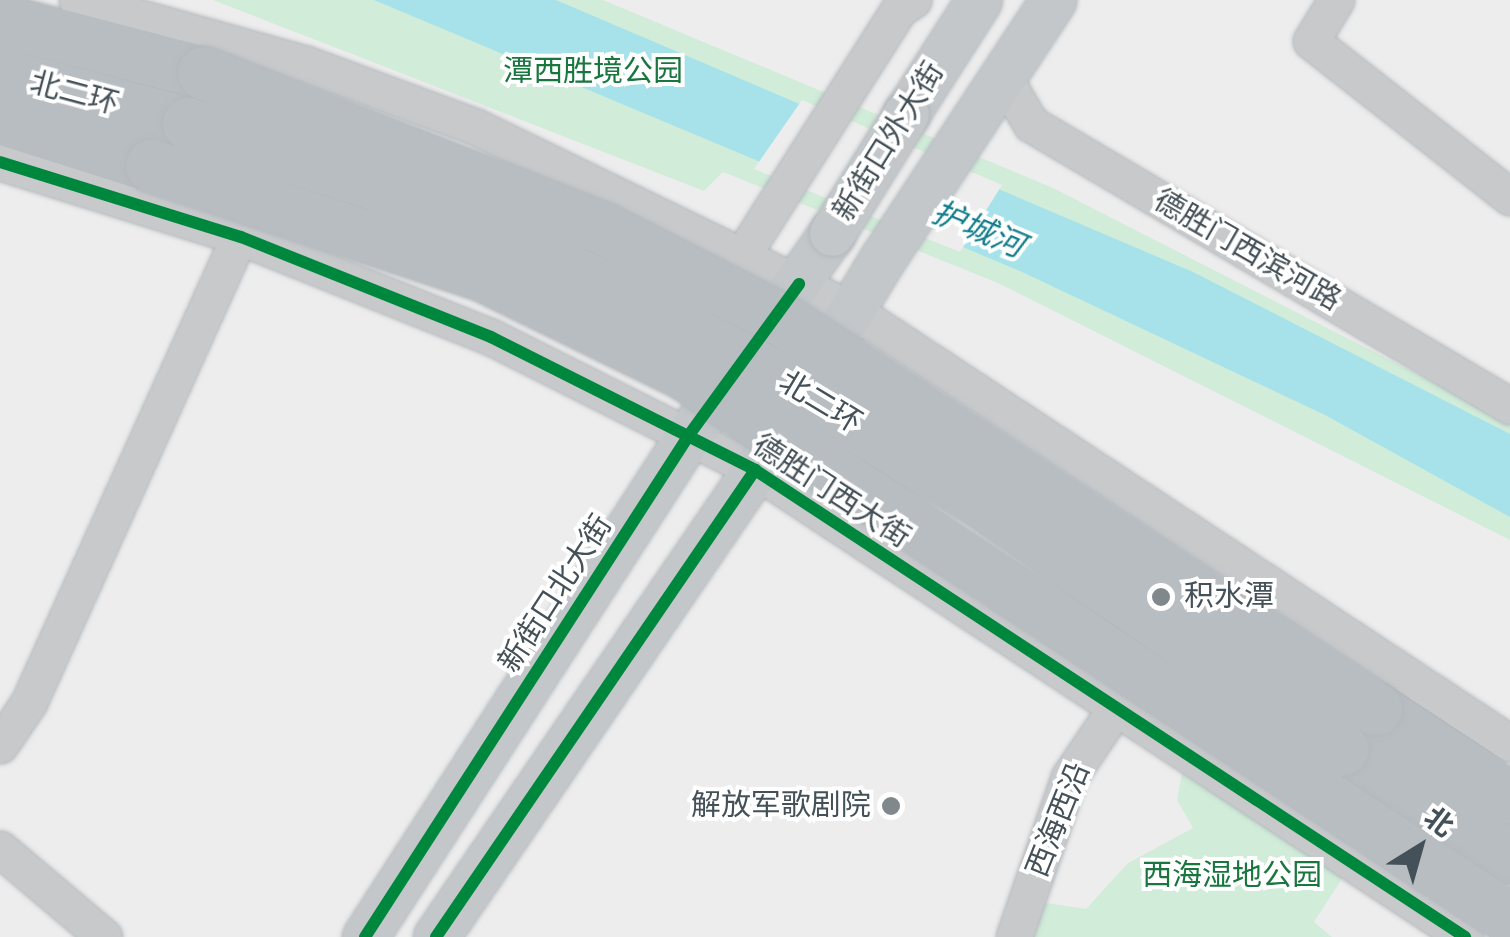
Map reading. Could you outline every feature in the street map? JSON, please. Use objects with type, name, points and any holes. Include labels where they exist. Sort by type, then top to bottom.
[{"type":"highway","name":"北二环","points":[[0,20],[204,73],[602,228],[786,322],[1510,798]]},
{"type":"highway","name":"北二环","points":[[0,74],[188,124],[375,184],[606,288],[782,379],[978,500],[1343,750],[1510,858]]},
{"type":"highway","points":[[0,118],[484,276],[682,373],[1510,919]]},
{"type":"main road","name":"新街口外大街","points":[[799,284],[979,0]]},
{"type":"main road","name":"新街口外大街","points":[[755,470],[883,258],[1053,0]]},
{"type":"main road","name":"新街口北大街","points":[[365,937],[688,435],[799,284]]},
{"type":"main road","points":[[436,937],[755,470]]},
{"type":"street","points":[[78,0],[306,64],[476,127],[852,310],[1510,744]]},
{"type":"street","name":"新街口外大街","points":[[742,254],[899,8],[912,0]]},
{"type":"street","points":[[1336,0],[1312,41],[1510,197]]},
{"type":"street","points":[[0,745],[29,702],[241,237],[306,64]]},
{"type":"street","name":"德胜门西滨河路","points":[[1004,78],[1031,124],[1510,406]]},
{"type":"street","name":"德胜门西大街","points":[[0,162],[241,237],[541,358],[755,470],[1465,937]]},
{"type":"street","name":"德胜门西大街","points":[[755,470],[921,509],[1510,898]]},
{"type":"street","points":[[1186,754],[1175,675],[1247,569]]},
{"type":"street","name":"西海西沿","points":[[1014,937],[1070,777],[1115,709]]},
{"type":"street","points":[[0,849],[104,937]]},
{"type":"green space","name":"潭西胜境公园","points":[[213,0],[603,0],[1051,187],[1510,422],[1510,540],[998,283],[723,172],[704,191]]},
{"type":"green space","name":"西海湿地公园","points":[[1182,773],[1345,874],[1314,922],[1332,937],[1028,937],[1040,902],[1086,909],[1128,863],[1193,828],[1177,800]]},
{"type":"water","name":"护城河","points":[[374,0],[556,0],[1193,272],[1510,434],[1510,517],[1325,415],[1020,271]]},
{"type":"pier","points":[[802,100],[1002,185],[960,252],[754,169]]},
{"type":"cycle path","points":[[0,162],[241,237],[491,337],[755,470],[1465,937]]},
{"type":"cycle path","points":[[365,937],[689,435],[799,284]]},
{"type":"cycle path","points":[[436,937],[755,470]]},
{"type":"place","name":"积水潭","points":[[1161,597]]},
{"type":"place","name":"解放军歌剧院","points":[[891,806]]}]
